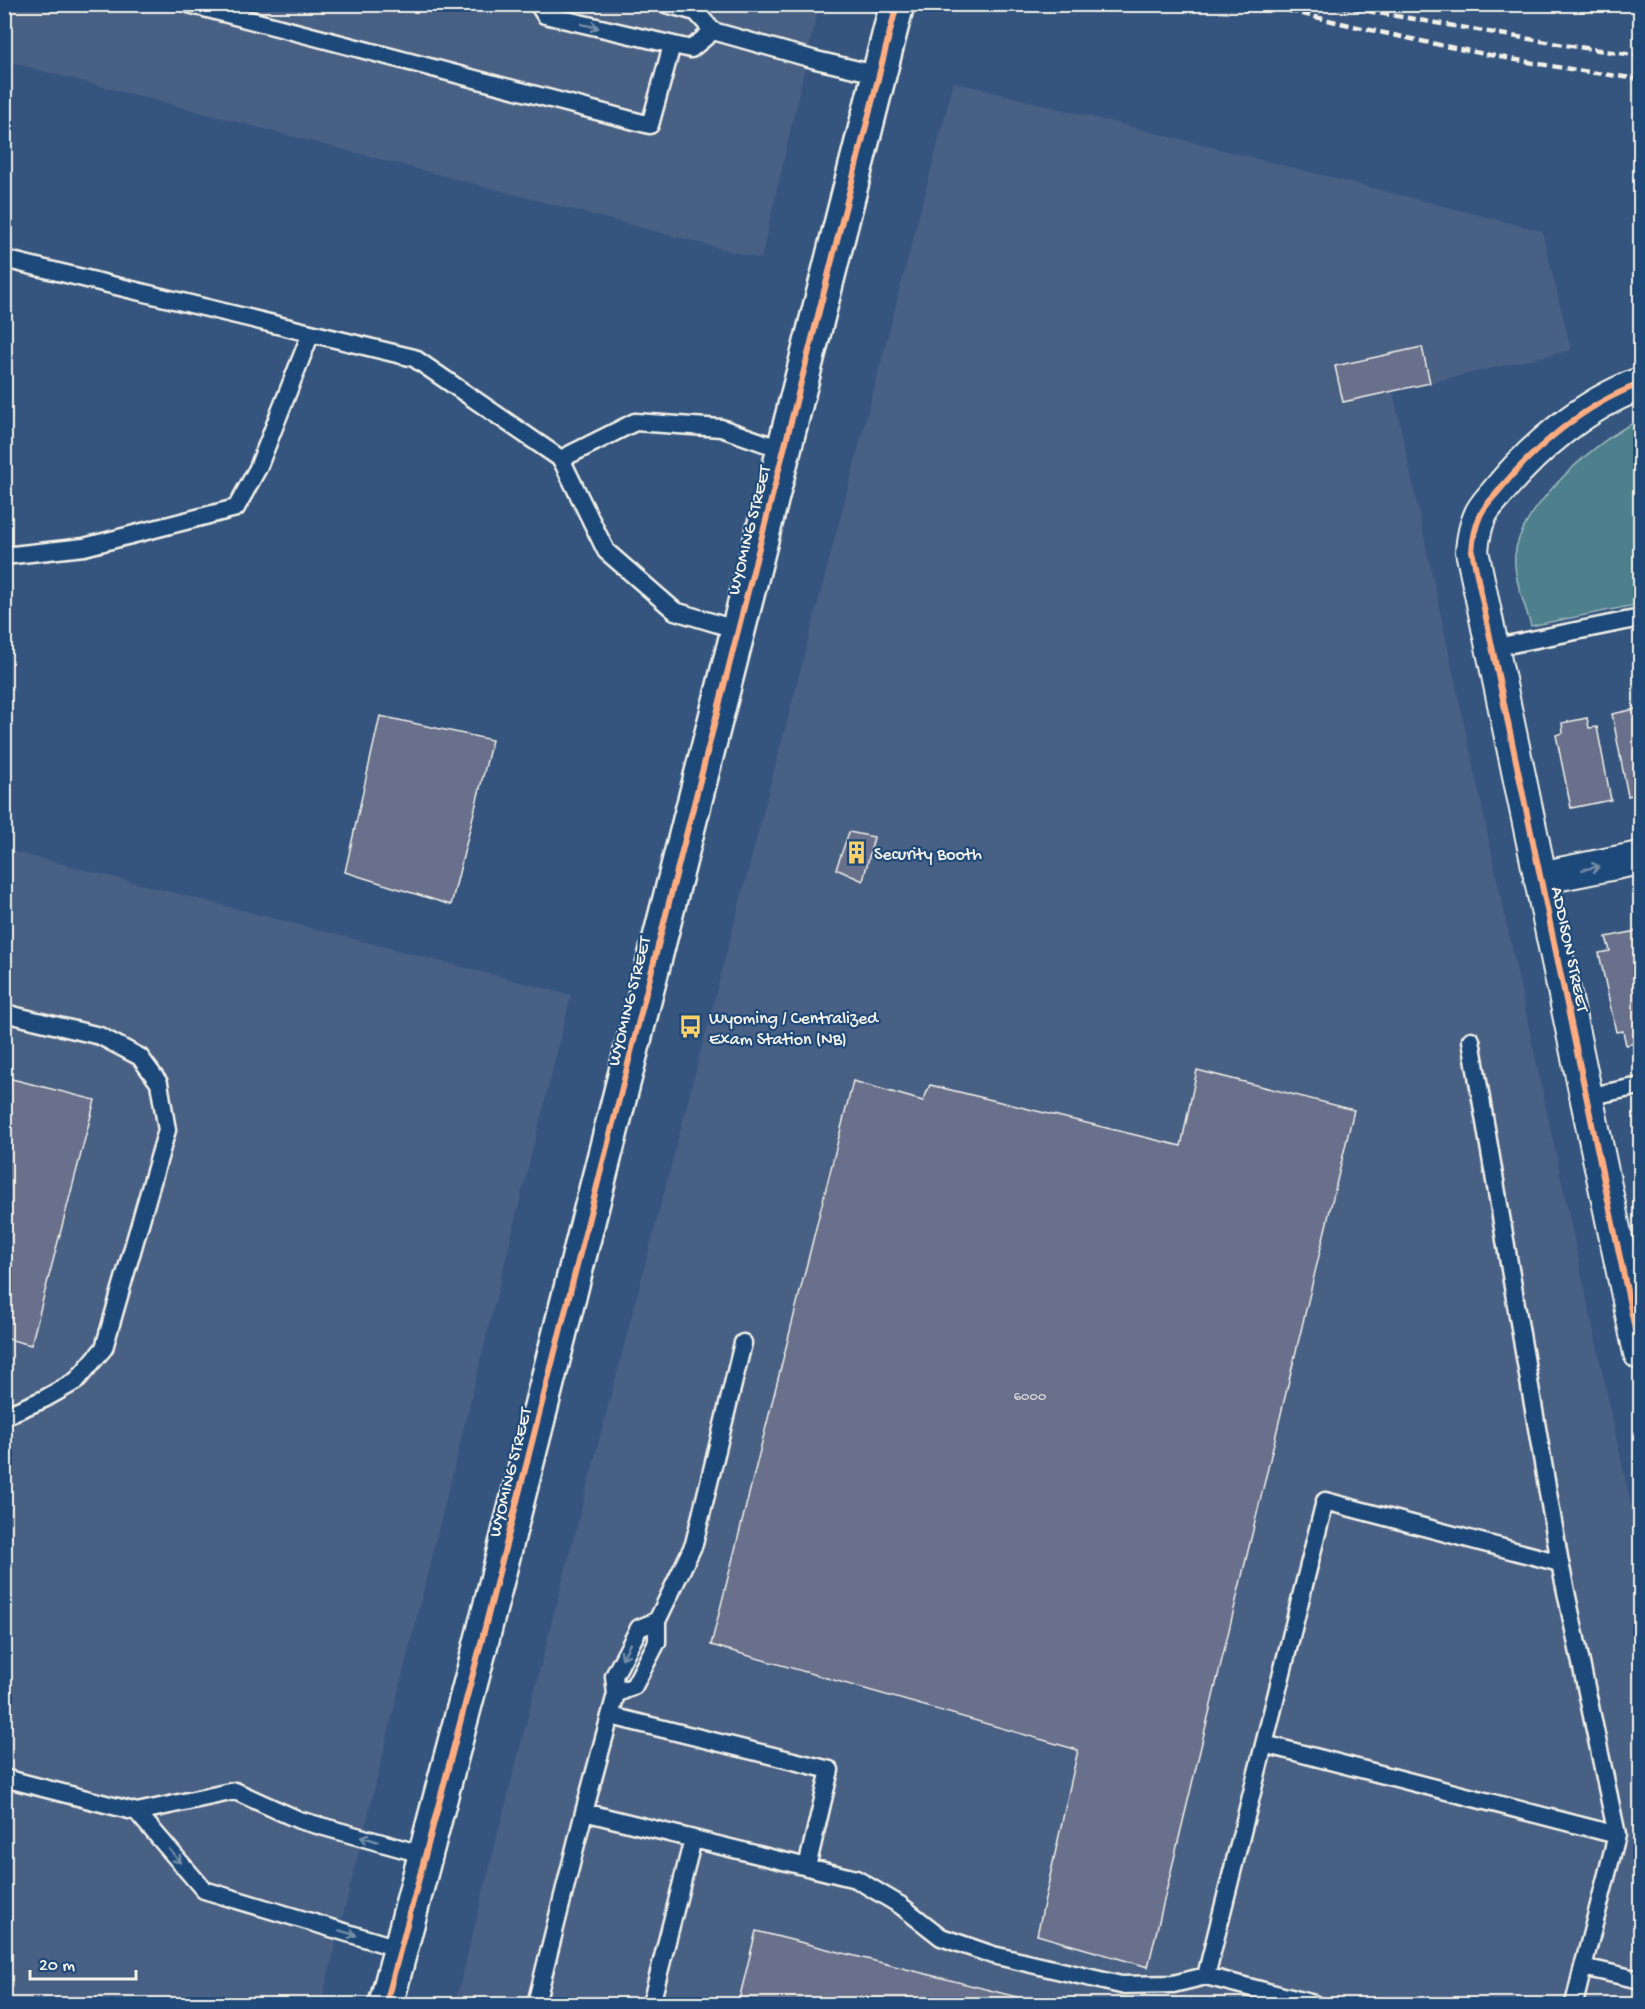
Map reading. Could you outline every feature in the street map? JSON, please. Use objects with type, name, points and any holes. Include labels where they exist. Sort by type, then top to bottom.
[{"type":"street","name":"WYOMING STREET","points":[[386,2004],[479,1651],[897,4]]},
{"type":"street","name":"ADDISON STREET","points":[[1640,1346],[1472,551],[1473,536],[1480,513],[1511,475],[1546,441],[1596,406],[1641,384]]},
{"type":"street","points":[[1540,878],[1641,858]]},
{"type":"lane","points":[[189,4],[650,125],[672,45]]},
{"type":"lane","points":[[538,4],[545,15],[691,49],[713,31]]},
{"type":"lane","points":[[666,4],[696,12],[713,31],[816,60],[880,75]]},
{"type":"lane","points":[[4,259],[414,358],[561,459],[606,551],[675,611],[738,630]]},
{"type":"lane","points":[[4,556],[84,547],[236,508],[258,468],[310,333]]},
{"type":"lane","points":[[561,459],[635,422],[721,428],[784,450]]},
{"type":"lane","points":[[1492,648],[1641,618]]},
{"type":"lane","points":[[4,1013],[100,1036],[140,1057],[159,1083],[167,1130],[105,1348],[76,1381],[44,1399],[4,1416]]},
{"type":"lane","points":[[1471,1040],[1560,1563],[1617,1835],[1574,2004]]},
{"type":"lane","points":[[1586,1097],[1641,1086]]},
{"type":"lane","points":[[536,2004],[584,1812],[611,1716],[616,1694],[614,1676],[639,1628],[657,1621],[694,1544],[743,1343]]},
{"type":"lane","points":[[1206,1976],[1325,1501],[1560,1563]]},
{"type":"lane","points":[[611,1716],[830,1770],[807,1867]]},
{"type":"lane","points":[[1264,1744],[1617,1835]]},
{"type":"lane","points":[[4,1778],[138,1812],[235,1791],[298,1820],[425,1855]]},
{"type":"lane","points":[[138,1812],[204,1890],[401,1949]]},
{"type":"lane","points":[[584,1812],[856,1879],[900,1905],[941,1937],[993,1955],[1121,1985],[1173,1984],[1206,1976],[1314,2004]]},
{"type":"lane","points":[[651,2004],[693,1839]]},
{"type":"lane","points":[[1583,1966],[1641,1980]]},
{"type":"shaded area","points":[[4,5],[819,5],[761,259],[5,61]]},
{"type":"shaded area","points":[[954,82],[1542,231],[1571,350],[1393,391],[1640,1548],[1640,2004],[455,2004],[550,1629]]},
{"type":"shaded area","points":[[4,849],[571,995],[321,2004],[5,2004]]},
{"type":"green space","points":[[1640,420],[1640,604],[1531,626],[1520,591],[1515,564],[1520,536],[1530,516],[1545,496],[1583,458],[1623,429]]},
{"type":"building","points":[[1422,347],[1430,383],[1343,402],[1335,366]]},
{"type":"building","points":[[1640,708],[1640,793],[1628,796],[1612,714]]},
{"type":"building","points":[[380,716],[492,740],[451,905],[345,872]]},
{"type":"building","points":[[1587,718],[1589,728],[1597,727],[1611,800],[1571,808],[1556,735],[1563,733],[1562,723]]},
{"type":"building","name":"Security Booth","points":[[849,832],[874,837],[863,881],[836,869]]},
{"type":"building","points":[[1637,931],[1640,947],[1640,1042],[1626,1045],[1623,1031],[1616,1032],[1599,953],[1610,951],[1606,937]]},
{"type":"building","points":[[1197,1070],[1354,1110],[1148,1967],[1037,1935],[1078,1750],[711,1645],[853,1081],[923,1101],[930,1085],[1181,1146]]},
{"type":"building","points":[[4,1077],[95,1100],[31,1345],[4,1338]]},
{"type":"building","points":[[756,1931],[1045,2004],[738,2004]]},
{"type":"railway","points":[[1262,4],[1450,47],[1545,65],[1640,79]]},
{"type":"railway","points":[[1327,4],[1640,56]]},
{"type":"cycle path","points":[[386,2004],[479,1651],[897,4]]},
{"type":"cycle path","points":[[1640,384],[1580,415],[1526,460],[1483,510],[1478,520],[1472,551],[1640,1353]]},
{"type":"place","name":"Security Booth","points":[[856,853]]},
{"type":"place","name":"Wyoming / Centralized Exam Station (NB)","points":[[691,1027]]}]
